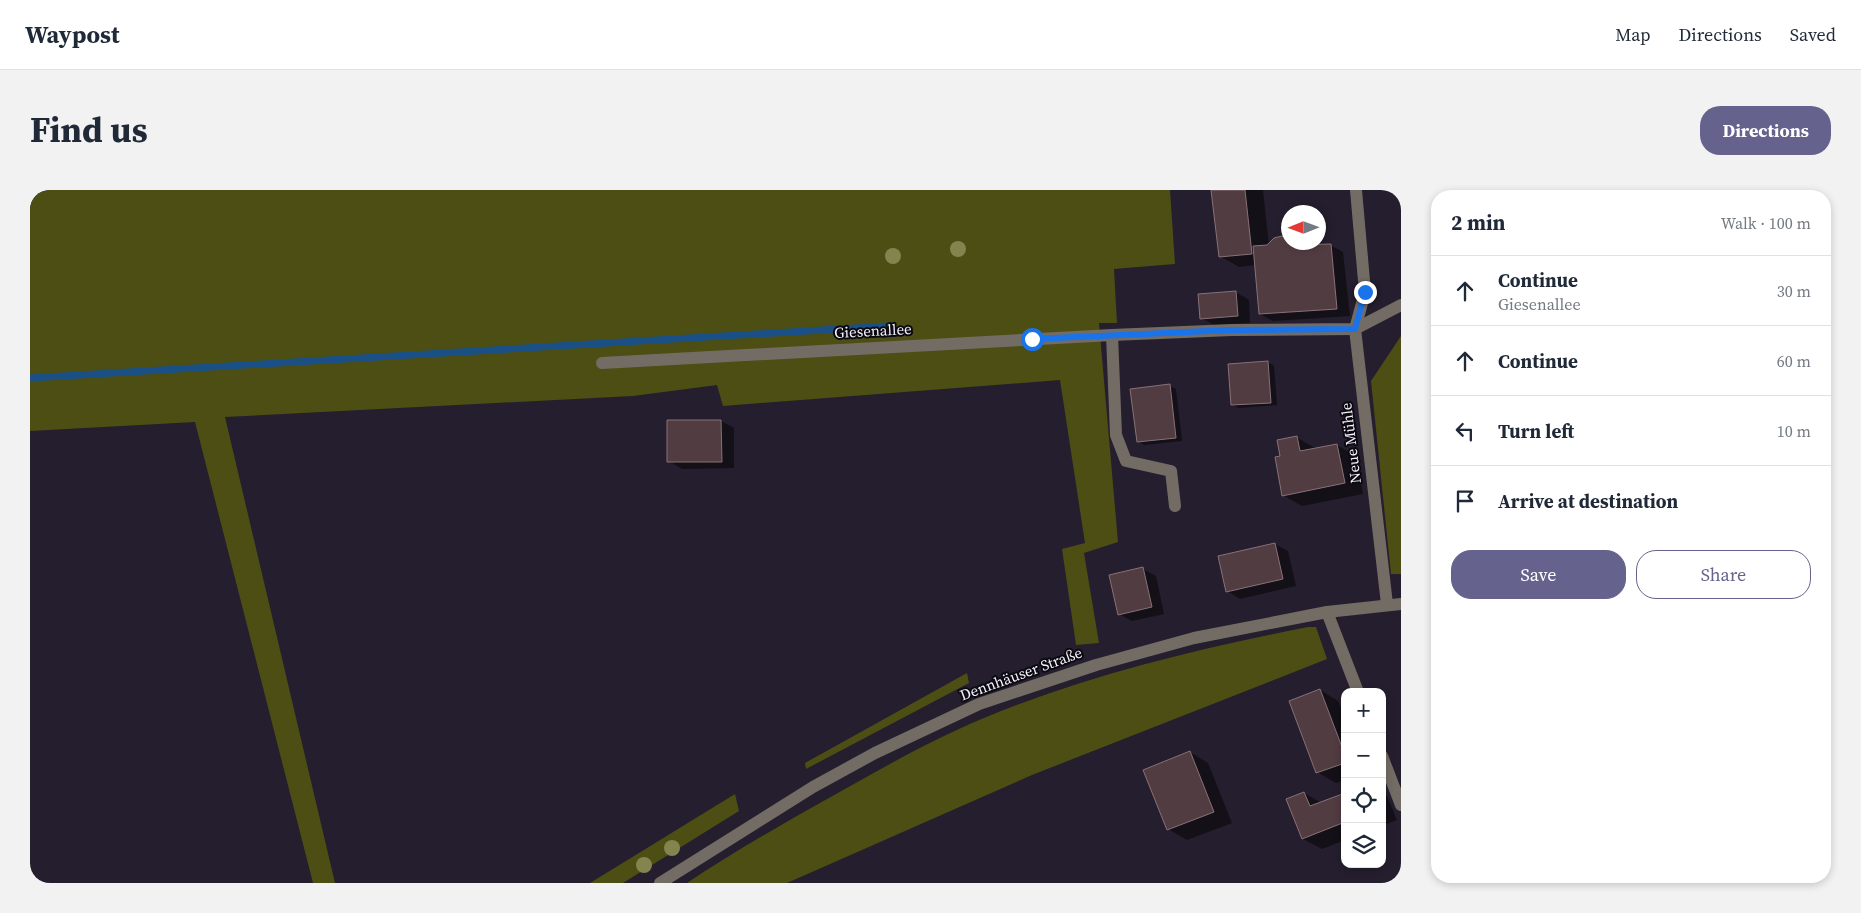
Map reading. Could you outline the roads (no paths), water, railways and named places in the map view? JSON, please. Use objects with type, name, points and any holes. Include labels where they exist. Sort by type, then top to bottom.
[{"type":"street","points":[[1355,329],[1365,292],[1356,190]]},
{"type":"street","points":[[1355,329],[1401,305]]},
{"type":"street","name":"Giesenallee","points":[[602,363],[1147,333],[1355,329]]},
{"type":"street","name":"Neue Mühle","points":[[1355,329],[1387,604]]},
{"type":"street","points":[[1112,335],[1116,435],[1126,461],[1171,471],[1175,506]]},
{"type":"street","name":"Dennhäuser Straße","points":[[660,883],[813,788],[875,753],[979,704],[1096,665],[1194,638],[1327,612],[1387,604],[1401,604]]},
{"type":"street","points":[[1327,612],[1356,688]]},
{"type":"street","points":[[1386,766],[1401,804]]},
{"type":"waterway","points":[[30,378],[888,326]]}]
